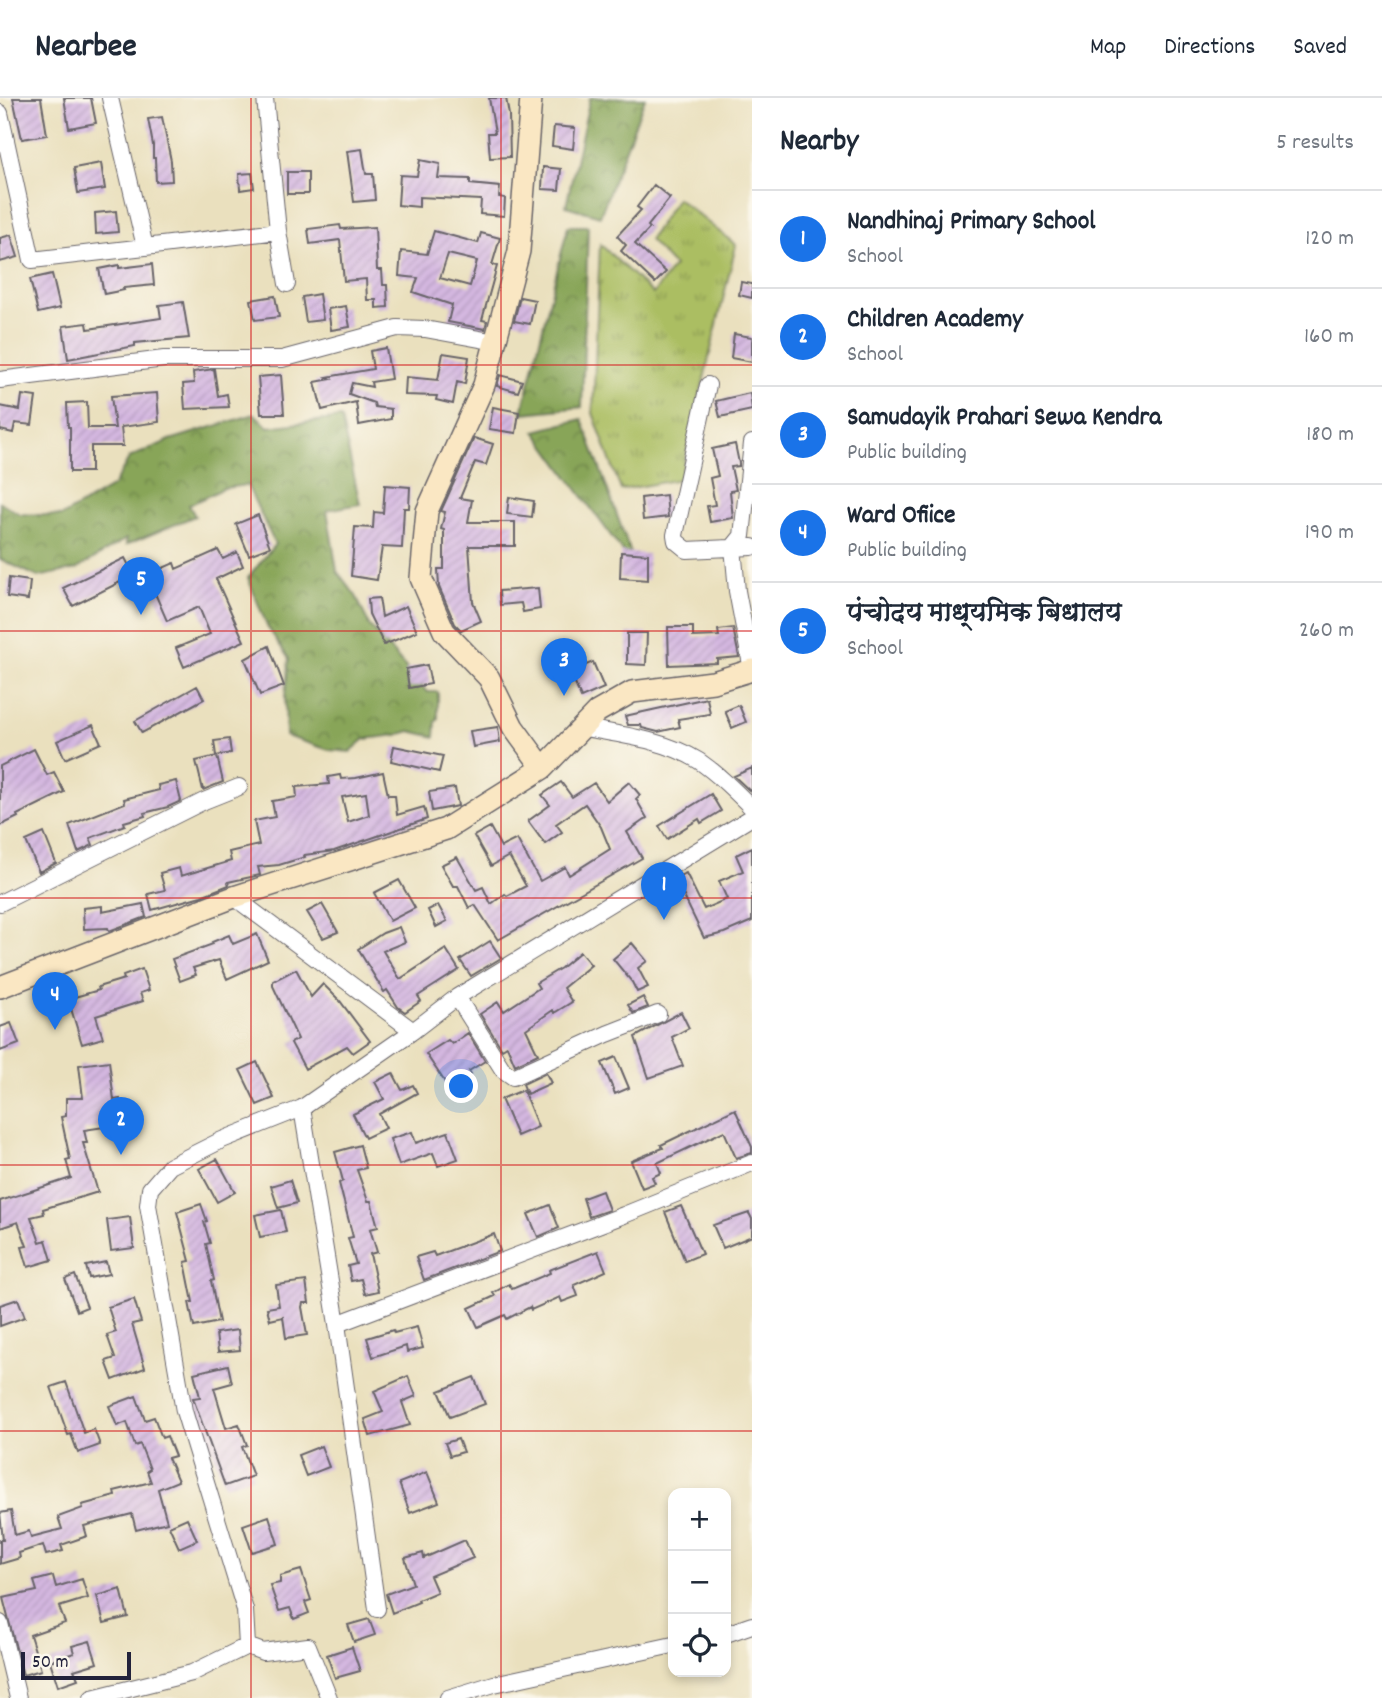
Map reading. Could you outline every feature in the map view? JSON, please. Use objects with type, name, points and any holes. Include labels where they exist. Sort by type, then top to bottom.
[{"type":"street","points":[[110,98],[145,247]]},
{"type":"street","points":[[265,98],[278,231],[288,284]]},
{"type":"street","points":[[531,98],[519,251],[484,385],[427,511],[421,578],[444,631],[489,678],[513,727],[543,768]]},
{"type":"street","points":[[0,113],[32,260],[278,231]]},
{"type":"street","points":[[0,380],[164,359],[282,359],[397,328],[425,329],[496,342]]},
{"type":"street","points":[[708,385],[675,535],[676,541],[687,550],[752,547]]},
{"type":"street","points":[[0,987],[234,897],[446,829],[543,768],[597,712],[632,692],[713,682],[752,670],[737,591],[733,547],[742,536],[752,443]]},
{"type":"street","points":[[584,728],[632,737],[697,760],[724,780],[752,808]]},
{"type":"street","points":[[0,903],[204,801],[239,787]]},
{"type":"street","points":[[247,1646],[245,1610],[184,1411],[148,1205],[150,1189],[170,1166],[222,1140],[302,1108],[457,997],[752,817]]},
{"type":"street","points":[[234,897],[413,1031]]},
{"type":"street","points":[[457,997],[509,1077],[658,1014]]},
{"type":"street","points":[[302,1108],[337,1324],[377,1609]]},
{"type":"street","points":[[337,1324],[624,1215],[752,1163]]},
{"type":"street","points":[[0,1623],[18,1698]]},
{"type":"street","points":[[731,1632],[752,1625]]},
{"type":"street","points":[[92,1698],[192,1673],[247,1646],[263,1652],[309,1646],[329,1698]]},
{"type":"street","points":[[447,1698],[494,1684],[668,1646]]},
{"type":"green space","points":[[590,98],[645,98],[600,216],[566,206]]},
{"type":"green space","points":[[677,198],[736,245],[680,479],[621,490],[593,413],[600,244],[653,294],[674,266],[649,240]]},
{"type":"green space","points":[[568,226],[588,226],[582,407],[522,413]]},
{"type":"green space","points":[[255,414],[268,427],[341,418],[360,504],[327,510],[337,571],[356,596],[369,625],[427,692],[438,692],[435,737],[410,731],[365,739],[350,752],[329,750],[286,736],[285,696],[289,659],[267,626],[248,578],[275,544],[247,485],[224,488],[189,505],[195,516],[126,545],[126,539],[77,569],[38,577],[0,559],[0,502],[20,514],[62,516],[113,486],[129,458],[170,440]]},
{"type":"green space","points":[[582,419],[638,573],[535,431]]},
{"type":"building","points":[[13,98],[41,98],[47,135],[22,139]]},
{"type":"building","points":[[64,98],[91,98],[96,123],[69,128]]},
{"type":"building","points":[[489,98],[506,98],[510,157],[490,158],[488,133],[495,133]]},
{"type":"building","points":[[162,117],[172,181],[156,182],[148,119]]},
{"type":"building","points":[[554,126],[575,128],[573,149],[552,146]]},
{"type":"building","points":[[362,149],[366,174],[373,174],[375,200],[354,202],[347,151]]},
{"type":"building","points":[[420,160],[440,164],[438,178],[470,179],[470,184],[500,187],[499,197],[505,198],[504,216],[480,214],[481,200],[419,197],[419,207],[398,205],[400,175],[417,176]]},
{"type":"building","points":[[101,163],[105,189],[78,193],[74,168]]},
{"type":"building","points":[[543,167],[561,169],[559,190],[542,189]]},
{"type":"building","points":[[287,172],[308,172],[308,194],[287,194]]},
{"type":"building","points":[[252,173],[254,188],[240,190],[239,174]]},
{"type":"building","points":[[654,185],[670,198],[648,226],[650,228],[635,244],[666,272],[655,283],[621,251],[626,245],[617,236],[641,210],[637,207]]},
{"type":"building","points":[[116,211],[118,232],[96,234],[95,213]]},
{"type":"building","points":[[340,225],[341,229],[375,227],[377,270],[382,270],[383,285],[387,285],[388,307],[376,308],[376,300],[367,300],[366,279],[344,281],[340,240],[310,244],[308,229]]},
{"type":"building","points":[[434,231],[478,243],[481,233],[500,238],[492,265],[497,266],[482,320],[487,321],[485,329],[448,322],[452,305],[413,292],[418,278],[399,276],[401,251],[427,254]],"holes":[[[448,254],[477,261],[470,286],[440,278]]]},
{"type":"building","points":[[11,235],[18,257],[0,262],[0,238]]},
{"type":"building","points":[[152,264],[154,285],[123,288],[124,290],[104,294],[99,269],[119,265],[119,268]]},
{"type":"building","points":[[52,274],[60,308],[38,313],[30,279]]},
{"type":"building","points":[[741,282],[752,284],[752,298],[739,295]]},
{"type":"building","points":[[319,294],[323,320],[306,322],[302,297]]},
{"type":"building","points":[[275,296],[279,317],[255,320],[251,300]]},
{"type":"building","points":[[520,297],[535,300],[530,324],[514,321]]},
{"type":"building","points":[[183,302],[189,338],[135,343],[135,346],[68,359],[63,326],[87,323],[88,329],[161,318],[159,305]]},
{"type":"building","points":[[346,306],[350,327],[331,330],[328,309]]},
{"type":"building","points":[[734,334],[752,337],[752,362],[731,358]]},
{"type":"building","points":[[386,348],[391,379],[371,382],[372,387],[352,383],[349,394],[374,403],[375,407],[391,409],[391,419],[359,425],[356,402],[322,410],[315,382],[331,379],[327,377],[373,369],[370,351]]},
{"type":"building","points":[[443,353],[469,357],[465,384],[457,382],[453,404],[436,400],[437,396],[405,395],[406,377],[438,380]]},
{"type":"building","points":[[214,369],[218,396],[227,394],[229,407],[185,409],[183,384],[194,383],[193,372]]},
{"type":"building","points":[[281,375],[284,414],[261,414],[258,377]]},
{"type":"building","points":[[500,375],[522,381],[518,392],[497,386]]},
{"type":"building","points":[[157,393],[159,422],[121,427],[123,446],[91,446],[91,472],[70,472],[67,403],[87,402],[88,428],[115,428],[111,396]]},
{"type":"building","points":[[750,393],[752,410],[720,417],[716,401]]},
{"type":"building","points":[[22,395],[36,397],[32,425],[15,423],[13,433],[0,430],[0,406],[20,410]]},
{"type":"building","points":[[493,407],[519,412],[516,433],[489,429]]},
{"type":"building","points":[[474,438],[493,444],[486,465],[475,462],[460,498],[472,500],[468,522],[515,522],[515,546],[469,546],[473,602],[481,621],[461,630],[455,624],[439,587],[438,569],[444,569],[444,530],[441,529],[445,512],[441,511]]},
{"type":"building","points":[[735,444],[739,466],[731,467],[736,490],[730,491],[733,518],[710,522],[707,506],[715,505],[710,478],[718,476],[712,449]]},
{"type":"building","points":[[385,485],[410,487],[409,508],[404,508],[402,548],[382,547],[377,580],[351,576],[355,527],[373,528],[374,512],[383,513]]},
{"type":"building","points":[[666,495],[668,517],[643,520],[641,498]]},
{"type":"building","points":[[509,497],[534,501],[532,517],[507,514]]},
{"type":"building","points":[[258,515],[270,547],[249,555],[236,524]]},
{"type":"building","points":[[218,550],[223,559],[237,552],[243,566],[216,579],[244,641],[184,667],[176,648],[210,634],[199,607],[167,621],[147,575],[174,563],[176,569]]},
{"type":"building","points":[[621,552],[648,554],[648,580],[620,578]]},
{"type":"building","points":[[125,558],[134,575],[73,606],[63,588]]},
{"type":"building","points":[[9,578],[30,581],[28,600],[7,597]]},
{"type":"building","points":[[538,588],[540,609],[523,612],[521,603],[500,605],[499,591]]},
{"type":"building","points":[[379,598],[382,617],[406,606],[417,631],[384,645],[369,614],[368,599]]},
{"type":"building","points":[[668,627],[693,627],[693,637],[719,636],[718,630],[733,628],[739,657],[717,659],[717,663],[669,665]]},
{"type":"building","points":[[627,633],[647,633],[646,665],[627,664]]},
{"type":"building","points":[[269,646],[284,686],[260,695],[245,659]]},
{"type":"building","points":[[593,662],[604,688],[581,698],[570,672]]},
{"type":"building","points":[[427,665],[431,684],[409,688],[406,669]]},
{"type":"building","points":[[197,686],[204,699],[142,733],[135,721]]},
{"type":"building","points":[[707,698],[710,714],[678,719],[680,727],[658,732],[642,728],[641,725],[628,725],[625,716]]},
{"type":"building","points":[[739,705],[746,722],[732,728],[725,711]]},
{"type":"building","points":[[93,725],[101,743],[65,759],[57,741]]},
{"type":"building","points":[[498,727],[500,742],[473,747],[470,731]]},
{"type":"building","points":[[229,739],[231,753],[216,756],[214,741]]},
{"type":"building","points":[[394,746],[443,756],[439,772],[391,761]]},
{"type":"building","points":[[34,749],[47,775],[54,772],[64,792],[0,826],[0,766]]},
{"type":"building","points":[[217,756],[223,782],[203,790],[196,761]]},
{"type":"building","points":[[752,768],[752,793],[734,776]]},
{"type":"building","points":[[383,772],[388,795],[395,795],[397,815],[424,807],[427,819],[334,851],[304,855],[305,857],[279,865],[258,867],[260,875],[228,882],[229,885],[201,896],[152,910],[148,894],[165,890],[160,873],[179,868],[181,876],[231,861],[229,852],[259,845],[254,821],[275,817],[272,801],[297,797],[296,787],[329,784],[328,777],[340,775],[341,779]],"holes":[[[366,793],[369,815],[348,822],[342,797]]]},
{"type":"building","points":[[176,781],[181,801],[144,813],[145,816],[124,822],[125,825],[90,838],[93,845],[78,852],[69,825],[125,803],[124,799],[159,790],[158,785]]},
{"type":"building","points":[[561,782],[572,797],[594,783],[607,801],[629,782],[640,795],[636,799],[647,818],[627,832],[642,858],[498,940],[475,905],[469,908],[458,886],[453,886],[441,865],[457,857],[476,890],[483,887],[491,904],[505,894],[507,896],[526,886],[509,856],[491,866],[474,836],[490,827],[501,847],[517,839],[540,881],[565,867],[569,875],[610,849],[601,827],[585,804],[556,824],[562,832],[545,844],[528,821],[550,805],[542,795]]},
{"type":"building","points":[[455,788],[458,806],[432,811],[429,792]]},
{"type":"building","points":[[711,794],[721,811],[701,823],[699,819],[667,839],[659,826]]},
{"type":"building","points":[[44,833],[56,863],[39,872],[26,841]]},
{"type":"building","points":[[752,847],[752,921],[704,938],[675,878],[686,873],[704,909],[727,899],[719,881],[743,871],[736,855]]},
{"type":"building","points":[[399,880],[415,908],[390,921],[374,893]]},
{"type":"building","points":[[143,904],[146,917],[109,931],[108,928],[84,929],[83,908],[102,906],[102,912]]},
{"type":"building","points":[[322,904],[338,932],[323,938],[307,912]]},
{"type":"building","points":[[438,905],[447,921],[436,927],[428,910]]},
{"type":"building","points":[[399,927],[405,942],[383,951],[400,979],[446,949],[459,970],[418,996],[421,1001],[405,1012],[398,1007],[387,990],[384,992],[358,949],[383,933]]},
{"type":"building","points":[[257,934],[268,960],[227,979],[219,960],[193,968],[196,975],[180,981],[172,959],[229,935],[233,944]]},
{"type":"building","points":[[490,941],[501,958],[471,976],[460,960]]},
{"type":"building","points":[[632,943],[647,961],[638,968],[648,987],[637,992],[613,959]]},
{"type":"building","points":[[580,952],[591,965],[563,988],[572,1002],[554,1013],[553,1010],[526,1029],[538,1054],[515,1065],[507,1046],[502,1049],[480,1014],[498,1002],[504,1011],[539,988],[536,983],[561,968]]},
{"type":"building","points":[[142,969],[149,990],[140,993],[143,1001],[96,1016],[103,1038],[82,1044],[68,999],[99,990],[98,987],[124,979],[123,976]]},
{"type":"building","points":[[296,969],[311,997],[323,984],[340,1001],[370,1041],[353,1053],[347,1046],[305,1069],[291,1043],[298,1039],[273,986],[273,981]]},
{"type":"building","points":[[643,997],[648,1007],[633,1013],[628,1005]]},
{"type":"building","points":[[681,1012],[689,1028],[672,1037],[683,1066],[649,1078],[635,1037]]},
{"type":"building","points":[[11,1023],[19,1044],[0,1051],[0,1027]]},
{"type":"building","points":[[468,1033],[485,1061],[449,1088],[426,1054],[448,1040],[452,1044]]},
{"type":"building","points":[[616,1057],[629,1088],[615,1094],[602,1063]]},
{"type":"building","points":[[109,1061],[114,1100],[120,1099],[124,1124],[84,1130],[87,1143],[83,1143],[98,1192],[43,1209],[44,1214],[31,1217],[40,1242],[46,1240],[52,1260],[28,1267],[22,1247],[27,1246],[18,1222],[0,1228],[0,1201],[71,1178],[61,1117],[66,1116],[66,1098],[83,1098],[79,1065]]},
{"type":"building","points":[[257,1062],[274,1098],[257,1105],[240,1070]]},
{"type":"building","points":[[393,1073],[402,1090],[413,1085],[417,1093],[379,1114],[386,1128],[365,1138],[353,1114],[384,1099],[375,1082]]},
{"type":"building","points":[[546,1073],[551,1083],[527,1094],[523,1084]]},
{"type":"building","points":[[523,1090],[538,1127],[517,1136],[501,1099]]},
{"type":"building","points":[[735,1109],[752,1147],[752,1153],[736,1158],[724,1131],[657,1163],[661,1173],[652,1177],[655,1183],[642,1188],[631,1161],[663,1148],[661,1145]]},
{"type":"building","points":[[412,1132],[416,1143],[448,1132],[458,1159],[438,1166],[433,1153],[399,1165],[390,1139]]},
{"type":"building","points":[[360,1145],[366,1168],[357,1170],[368,1201],[371,1201],[378,1227],[370,1229],[377,1252],[370,1254],[378,1291],[365,1294],[361,1279],[351,1281],[348,1266],[356,1264],[348,1238],[353,1237],[339,1183],[343,1181],[335,1152]]},
{"type":"building","points":[[217,1159],[235,1192],[217,1202],[199,1169]]},
{"type":"building","points":[[290,1180],[297,1203],[278,1208],[271,1186]]},
{"type":"building","points":[[602,1191],[609,1210],[589,1217],[583,1198]]},
{"type":"building","points":[[201,1204],[207,1221],[204,1222],[210,1243],[206,1244],[219,1322],[194,1327],[189,1302],[193,1302],[185,1262],[190,1261],[177,1212]]},
{"type":"building","points":[[550,1205],[559,1228],[538,1237],[528,1214]]},
{"type":"building","points":[[681,1206],[702,1254],[685,1261],[665,1212]]},
{"type":"building","points":[[281,1210],[286,1232],[260,1237],[255,1215]]},
{"type":"building","points":[[749,1213],[752,1219],[752,1236],[723,1248],[713,1225]]},
{"type":"building","points":[[130,1217],[134,1248],[111,1251],[107,1220]]},
{"type":"building","points":[[494,1234],[500,1251],[424,1280],[416,1257],[433,1252],[435,1256]]},
{"type":"building","points":[[598,1251],[606,1271],[574,1285],[578,1296],[562,1302],[560,1297],[531,1310],[530,1307],[507,1319],[505,1315],[478,1327],[469,1308],[495,1296],[493,1293],[509,1284],[512,1289],[550,1273],[549,1270]]},
{"type":"building","points":[[106,1262],[109,1274],[89,1278],[86,1266]]},
{"type":"building","points":[[75,1275],[87,1307],[77,1311],[65,1279]]},
{"type":"building","points":[[306,1281],[309,1303],[303,1303],[302,1307],[307,1335],[286,1338],[283,1317],[270,1320],[267,1308],[279,1306],[276,1285]]},
{"type":"building","points":[[18,1299],[25,1317],[0,1326],[0,1305]]},
{"type":"building","points":[[134,1299],[141,1322],[132,1324],[145,1368],[113,1380],[106,1361],[115,1358],[107,1335],[116,1332],[108,1307]]},
{"type":"building","points":[[417,1327],[423,1348],[407,1352],[406,1346],[373,1357],[367,1338],[393,1330],[394,1333]]},
{"type":"building","points":[[238,1330],[240,1350],[218,1352],[216,1333]]},
{"type":"building","points":[[228,1365],[232,1383],[214,1388],[226,1428],[239,1424],[247,1445],[242,1447],[253,1476],[225,1486],[193,1398],[200,1397],[194,1373]]},
{"type":"building","points":[[408,1376],[416,1396],[402,1402],[410,1425],[370,1436],[365,1419],[383,1412],[374,1391]]},
{"type":"building","points":[[474,1377],[485,1404],[450,1417],[439,1391]]},
{"type":"building","points":[[66,1382],[84,1433],[94,1429],[100,1445],[78,1453],[71,1434],[68,1435],[51,1387]]},
{"type":"building","points":[[136,1396],[145,1420],[154,1417],[162,1438],[167,1436],[175,1456],[168,1458],[178,1481],[158,1489],[167,1522],[136,1530],[132,1514],[84,1526],[87,1536],[61,1545],[63,1551],[46,1555],[43,1545],[19,1553],[20,1558],[0,1564],[0,1540],[3,1540],[0,1513],[11,1511],[15,1535],[29,1531],[31,1537],[62,1529],[58,1517],[83,1508],[82,1505],[115,1496],[114,1491],[151,1482],[147,1471],[150,1469],[140,1444],[135,1446],[127,1422],[117,1426],[109,1406]]},
{"type":"building","points":[[458,1439],[463,1452],[450,1456],[445,1443]]},
{"type":"building","points":[[321,1446],[329,1467],[306,1476],[298,1455]]},
{"type":"building","points":[[427,1472],[439,1502],[410,1513],[399,1483]]},
{"type":"building","points":[[269,1516],[278,1544],[252,1552],[243,1525]]},
{"type":"building","points":[[187,1518],[197,1540],[179,1548],[169,1526]]},
{"type":"building","points":[[465,1540],[473,1558],[430,1576],[437,1592],[392,1613],[386,1594],[413,1584],[405,1558],[423,1553],[424,1558]]},
{"type":"building","points":[[301,1570],[311,1600],[305,1602],[309,1613],[294,1619],[290,1608],[279,1611],[270,1585],[280,1583],[280,1576]]},
{"type":"building","points":[[53,1576],[56,1587],[82,1579],[88,1598],[59,1607],[65,1623],[30,1635],[41,1670],[23,1675],[3,1598],[37,1591],[34,1581]]},
{"type":"building","points":[[121,1589],[128,1617],[104,1623],[97,1596]]},
{"type":"building","points":[[369,1619],[375,1635],[354,1642],[348,1625]]},
{"type":"building","points":[[90,1641],[97,1663],[74,1670],[78,1679],[58,1686],[50,1661],[74,1653],[72,1646]]},
{"type":"building","points":[[352,1647],[360,1671],[335,1678],[327,1655]]},
{"type":"place","name":"पंचोदय माध्यमिक बिधालय","points":[[141,615]]},
{"type":"place","name":"Samudayik Prahari Sewa Kendra","points":[[564,696]]},
{"type":"place","name":"Nandhinaj Primary School","points":[[664,920]]},
{"type":"place","name":"Ward Ofiice","points":[[55,1030]]},
{"type":"place","name":"Children Academy","points":[[121,1155]]}]
